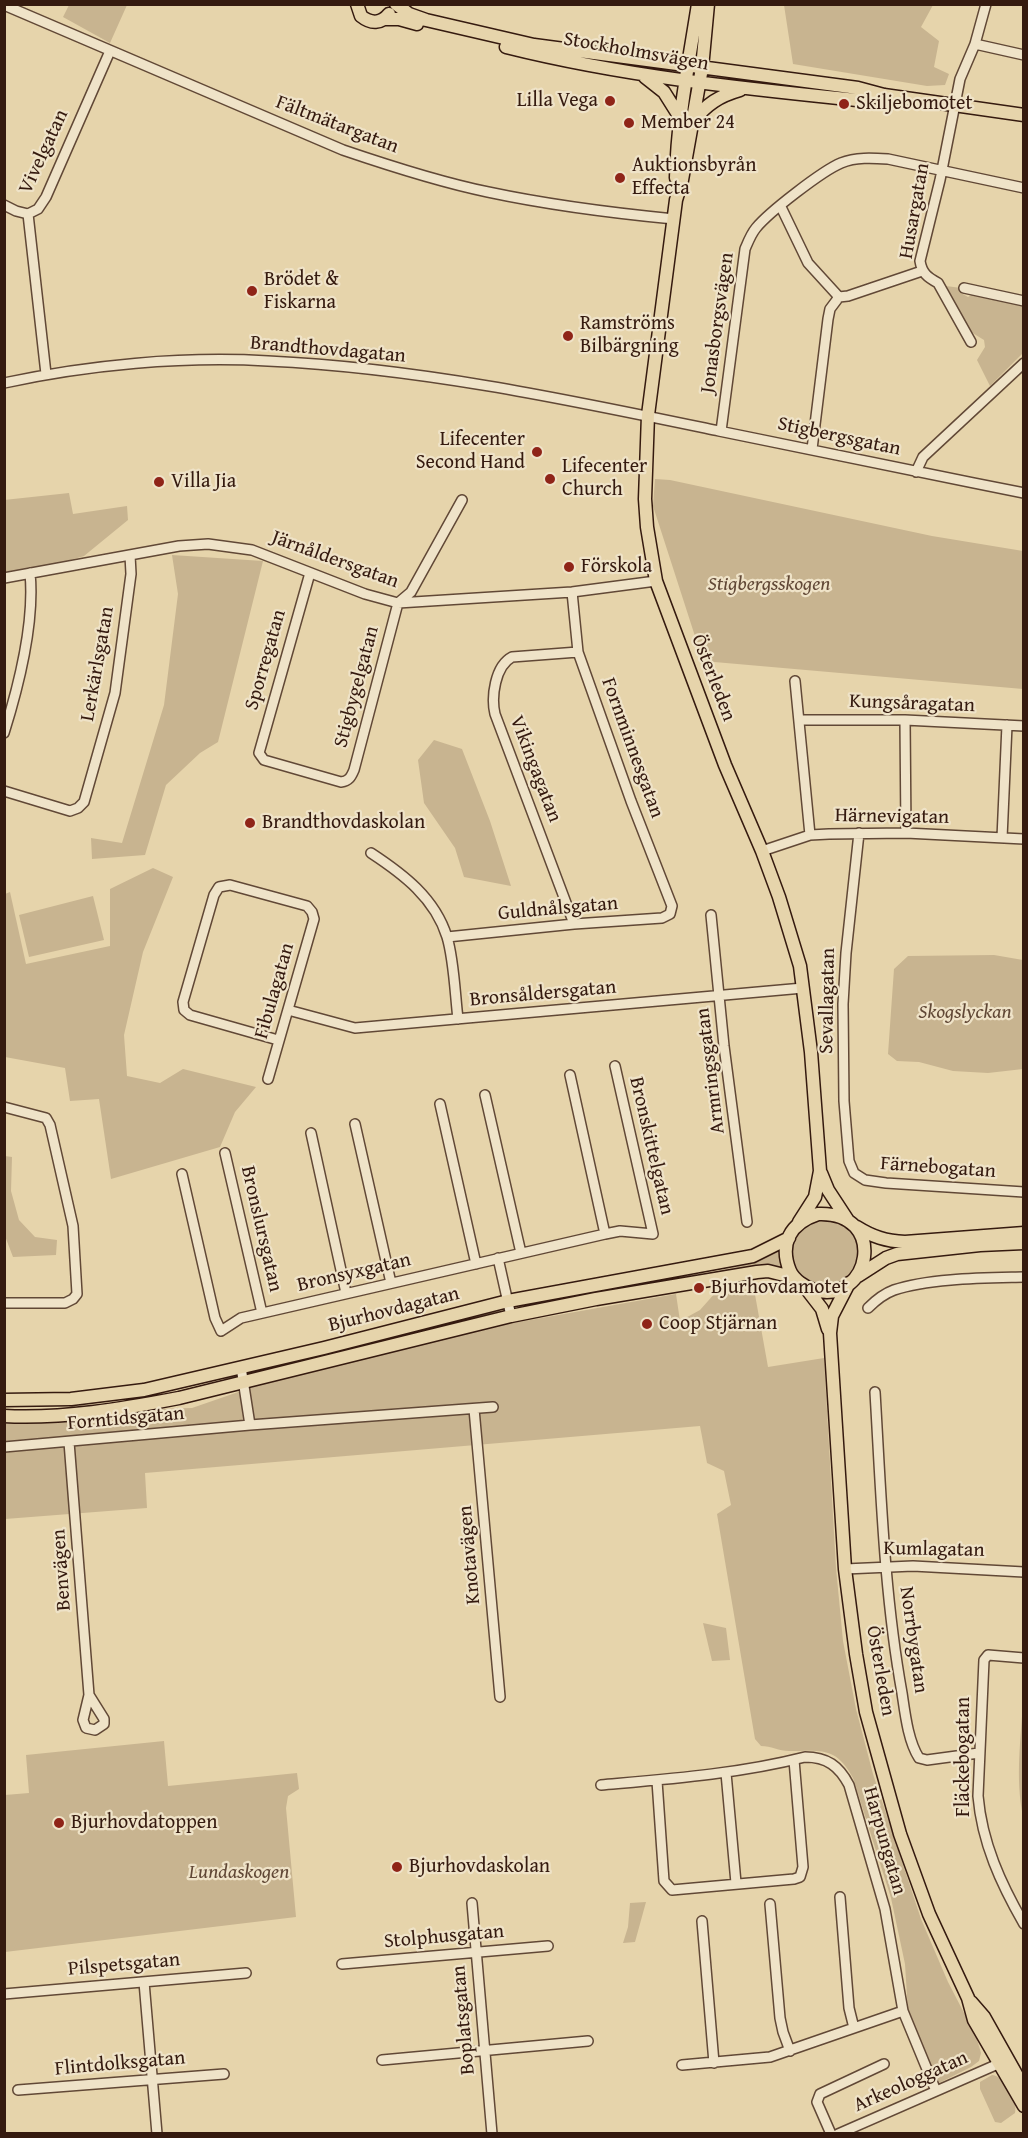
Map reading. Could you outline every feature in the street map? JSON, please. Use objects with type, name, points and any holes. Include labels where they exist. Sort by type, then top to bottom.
[{"type":"main road","points":[[384,19],[394,4]]},
{"type":"main road","name":"Stockholmsvägen","points":[[394,4],[409,14],[426,20],[534,45],[858,88],[884,95],[1023,115]]},
{"type":"main road","name":"Österleden","points":[[698,4],[685,81],[686,120],[682,180],[678,188],[648,415],[645,499],[649,544],[656,581],[725,765],[762,851],[800,966],[811,1052],[820,1171],[815,1197],[799,1222]]},
{"type":"main road","name":"Österleden","points":[[686,120],[702,68],[708,4]]},
{"type":"main road","name":"Stockholmsvägen","points":[[356,6],[361,16],[371,22],[399,19],[532,53],[641,75],[857,100],[884,95]]},
{"type":"main road","points":[[641,75],[664,92],[686,120],[724,94],[743,88]]},
{"type":"main road","name":"Österleden","points":[[820,1171],[828,1190],[851,1222]]},
{"type":"main road","points":[[1023,1233],[890,1242],[873,1237],[851,1222],[828,1214],[818,1214],[799,1222],[785,1249],[786,1260],[797,1281],[810,1289],[831,1292],[897,1254],[1023,1243]]},
{"type":"main road","points":[[851,1222],[865,1247],[865,1257],[853,1280]]},
{"type":"main road","name":"Bjurhovdagatan","points":[[4,1400],[71,1398],[144,1390],[508,1301],[753,1256],[789,1238]]},
{"type":"main road","name":"Bjurhovdagatan","points":[[4,1416],[93,1412],[138,1406],[242,1383],[511,1316],[596,1299],[768,1271],[797,1281]]},
{"type":"main road","name":"Österleden","points":[[853,1280],[832,1316],[830,1333],[844,1569],[866,1712],[900,1834],[928,1914],[968,1998],[984,2016],[1023,2106]]},
{"type":"main road","name":"Österleden","points":[[797,1281],[822,1309],[830,1333]]},
{"type":"main road","points":[[594,1285],[596,1299]]},
{"type":"main road","name":"Österleden","points":[[1003,2062],[1023,2088]]},
{"type":"street","name":"Fältmätargatan","points":[[4,4],[343,150],[377,162],[486,192],[674,219]]},
{"type":"street","name":"Husargatan","points":[[971,342],[938,283],[922,271],[920,261],[940,180],[953,106],[960,79],[975,44],[986,4]]},
{"type":"street","points":[[975,44],[1023,55]]},
{"type":"street","name":"Vivelgatan","points":[[46,374],[28,214],[38,208],[46,197],[110,51]]},
{"type":"street","name":"Jonasborgsvägen","points":[[721,431],[745,249],[755,229],[781,207],[829,170],[853,160],[888,159],[1023,188]]},
{"type":"street","points":[[4,205],[28,214]]},
{"type":"street","points":[[781,207],[808,263],[839,297]]},
{"type":"street","points":[[812,449],[830,309],[839,297],[922,271]]},
{"type":"street","points":[[964,288],[1023,301]]},
{"type":"street","name":"Brandthovdagatan","points":[[4,383],[46,374],[112,367],[196,361],[266,360],[384,370],[648,415]]},
{"type":"street","points":[[916,472],[923,458],[1023,363]]},
{"type":"street","name":"Stigbergsgatan","points":[[648,415],[1023,494]]},
{"type":"street","points":[[398,603],[411,592],[462,500]]},
{"type":"street","name":"Järnåldersgatan","points":[[4,578],[188,545],[230,546],[252,550],[365,594],[398,603],[572,591],[656,581]]},
{"type":"street","name":"Lerkärlsgatan","points":[[4,791],[70,811],[77,809],[84,802],[115,693],[131,574],[130,555]]},
{"type":"street","points":[[4,733],[18,688],[26,640],[32,589],[30,573]]},
{"type":"street","name":"Sporregatan","points":[[310,573],[259,753],[264,760],[341,782],[350,779]]},
{"type":"street","name":"Fornminnesgatan","points":[[572,591],[578,652],[631,801],[672,906],[670,913]]},
{"type":"street","name":"Stigbygelgatan","points":[[350,779],[398,603]]},
{"type":"street","name":"Vikingagatan","points":[[574,924],[495,714],[493,698],[501,667],[506,660],[512,657],[578,652]]},
{"type":"street","points":[[795,681],[810,835]]},
{"type":"street","name":"Kungsåragatan","points":[[800,720],[905,720],[1023,726]]},
{"type":"street","points":[[905,720],[906,833]]},
{"type":"street","points":[[1002,838],[1007,725]]},
{"type":"street","name":"Sevallagatan","points":[[853,1170],[849,1161],[844,1101],[843,1004],[859,833]]},
{"type":"street","name":"Härnevigatan","points":[[762,851],[810,835],[906,833],[1023,839]]},
{"type":"street","points":[[371,853],[399,872],[430,903],[447,937],[458,1019]]},
{"type":"street","name":"Fibulagatan","points":[[268,1079],[314,919],[307,906],[230,885],[218,888],[186,991],[184,1008],[190,1015],[279,1040]]},
{"type":"street","name":"Guldnålsgatan","points":[[447,937],[662,918],[670,913]]},
{"type":"street","name":"Armringsgatan","points":[[711,915],[724,1046],[747,1222]]},
{"type":"street","name":"Bronsåldersgatan","points":[[288,1010],[355,1028],[803,988]]},
{"type":"street","name":"Bronskittelgatan","points":[[615,1066],[653,1234]]},
{"type":"street","points":[[570,1075],[605,1234]]},
{"type":"street","points":[[485,1095],[521,1253]]},
{"type":"street","points":[[440,1104],[476,1264]]},
{"type":"street","points":[[4,1107],[46,1118],[50,1125],[73,1227],[76,1294],[65,1303],[4,1303]]},
{"type":"street","points":[[355,1124],[391,1283]]},
{"type":"street","points":[[311,1133],[346,1293]]},
{"type":"street","name":"Bronslursgatan","points":[[225,1153],[262,1313]]},
{"type":"street","name":"Färnebogatan","points":[[853,1170],[865,1180],[1023,1192]]},
{"type":"street","name":"Bronsyxgatan","points":[[182,1174],[215,1318],[221,1331],[241,1318],[498,1258],[620,1231],[653,1234]]},
{"type":"street","points":[[498,1258],[511,1316]]},
{"type":"street","points":[[868,1308],[885,1294],[910,1286],[972,1279],[1023,1277]]},
{"type":"street","points":[[241,1367],[250,1425]]},
{"type":"street","name":"Norrbygatan","points":[[875,1392],[893,1646],[915,1752],[920,1758],[927,1760],[979,1753]]},
{"type":"street","name":"Forntidsgatan","points":[[4,1447],[250,1425],[493,1407]]},
{"type":"street","name":"Knotavägen","points":[[474,1409],[500,1697]]},
{"type":"street","name":"Benvägen","points":[[69,1442],[89,1695]]},
{"type":"street","name":"Kumlagatan","points":[[844,1569],[886,1566],[1023,1572]]},
{"type":"street","name":"Fläckebogatan","points":[[1023,1658],[988,1655],[984,1660],[978,1796],[989,1852],[1001,1882],[1023,1924]]},
{"type":"street","name":"Harpungatan","points":[[601,1785],[726,1773],[817,1757],[829,1761],[840,1770],[849,1785],[885,1909],[903,2011],[936,2091]]},
{"type":"street","points":[[657,1781],[662,1860],[667,1885],[672,1890],[800,1877],[804,1867],[794,1760]]},
{"type":"street","points":[[726,1773],[736,1883]]},
{"type":"street","points":[[840,1897],[849,2008],[854,2028]]},
{"type":"street","name":"Boplatsgatan","points":[[472,1904],[492,2133]]},
{"type":"street","points":[[770,1904],[780,2018],[790,2051]]},
{"type":"street","points":[[702,1921],[714,2063]]},
{"type":"street","name":"Stolphusgatan","points":[[342,1964],[548,1946]]},
{"type":"street","name":"Pilspetsgatan","points":[[4,1994],[246,1973]]},
{"type":"street","points":[[144,1982],[157,2133]]},
{"type":"street","points":[[682,2065],[763,2058],[790,2051],[903,2011]]},
{"type":"street","points":[[382,2060],[588,2041]]},
{"type":"street","name":"Arkeologgatan","points":[[838,2133],[1003,2062]]},
{"type":"street","points":[[831,2133],[817,2102],[817,2097],[884,2064]]},
{"type":"street","name":"Flintdolksgatan","points":[[18,2090],[224,2074]]},
{"type":"green space","points":[[69,4],[127,5],[110,43],[63,17]]},
{"type":"green space","points":[[784,5],[933,5],[921,27],[939,41],[934,67],[949,74],[945,85],[927,86],[793,64]]},
{"type":"green space","points":[[946,286],[961,288],[961,293],[968,297],[976,292],[1023,304],[1023,353],[990,386],[977,360],[985,347],[984,340],[971,332]]},
{"type":"green space","name":"Stigbergsskogen","points":[[655,479],[670,480],[932,536],[1023,551],[1023,689],[703,661],[653,506]]},
{"type":"green space","points":[[69,493],[73,514],[127,506],[128,520],[84,556],[34,571],[5,576],[4,500]]},
{"type":"green space","points":[[172,555],[263,561],[218,742],[200,753],[166,785],[145,855],[92,859],[91,838],[122,843],[164,705],[178,594]]},
{"type":"green space","points":[[434,740],[462,749],[490,821],[511,886],[464,877],[455,848],[424,803],[418,760]]},
{"type":"green space","points":[[153,868],[173,877],[143,952],[124,1035],[127,1076],[160,1083],[183,1069],[256,1087],[235,1112],[220,1147],[111,1179],[99,1099],[70,1101],[65,1068],[5,1057],[5,894],[10,892],[26,964],[110,946],[110,889]]},
{"type":"green space","points":[[93,896],[104,940],[29,957],[19,915]]},
{"type":"green space","name":"Skogslyckan","points":[[994,955],[1023,960],[1023,1069],[988,1073],[953,1071],[919,1062],[897,1061],[888,1054],[894,969],[908,956]]},
{"type":"green space","points":[[5,1156],[12,1157],[11,1191],[19,1220],[35,1237],[57,1240],[56,1255],[13,1257],[5,1236]]},
{"type":"green space","points":[[825,1219],[838,1222],[849,1229],[856,1240],[859,1253],[856,1266],[849,1277],[838,1284],[825,1287],[812,1284],[801,1277],[794,1266],[791,1253],[794,1240],[801,1229],[812,1222]]},
{"type":"green space","points":[[780,1250],[782,1268],[630,1289],[668,1279],[744,1265]]},
{"type":"green space","points":[[754,1289],[768,1367],[824,1358],[836,1568],[843,1641],[856,1709],[873,1774],[921,1919],[948,1982],[976,2036],[981,2053],[979,2061],[971,2067],[939,2083],[908,2012],[905,1964],[891,1898],[853,1778],[840,1760],[827,1752],[782,1750],[761,1746],[755,1739],[717,1514],[731,1505],[724,1471],[707,1463],[700,1426],[145,1473],[147,1508],[5,1519],[5,1419],[84,1418],[154,1409],[192,1408],[270,1381],[491,1327],[676,1294],[680,1321],[700,1310],[716,1292]]},
{"type":"green space","points":[[703,1623],[726,1628],[730,1660],[712,1661]]},
{"type":"green space","points":[[1023,1701],[1023,1816],[1019,1773]]},
{"type":"green space","name":"Lundaskogen","points":[[164,1741],[168,1786],[297,1773],[299,1789],[288,1796],[286,1808],[296,1917],[5,1952],[5,1795],[29,1793],[26,1755]]},
{"type":"green space","points":[[646,1902],[635,1942],[623,1943],[628,1927],[630,1903]]},
{"type":"green space","points":[[992,2075],[997,2076],[1006,2084],[1015,2102],[1015,2113],[1001,2123],[995,2122],[980,2089],[980,2082]]},
{"type":"place","name":"Lilla Vega","points":[[610,101]]},
{"type":"place","name":"Skiljebomotet","points":[[844,104]]},
{"type":"place","name":"Member 24","points":[[629,123]]},
{"type":"place","name":"Auktionsbyrån Effecta","points":[[620,178]]},
{"type":"place","name":"Brödet & Fiskarna","points":[[252,291]]},
{"type":"place","name":"Ramströms Bilbärgning","points":[[568,336]]},
{"type":"place","name":"Lifecenter Second Hand","points":[[537,452]]},
{"type":"place","name":"Lifecenter Church","points":[[550,479]]},
{"type":"place","name":"Villa Jia","points":[[159,482]]},
{"type":"place","name":"Förskola","points":[[569,567]]},
{"type":"place","name":"Brandthovdaskolan","points":[[250,823]]},
{"type":"place","name":"Bjurhovdamotet","points":[[699,1288]]},
{"type":"place","name":"Coop Stjärnan","points":[[647,1324]]},
{"type":"place","name":"Bjurhovdatoppen","points":[[59,1823]]},
{"type":"place","name":"Bjurhovdaskolan","points":[[397,1867]]}]
